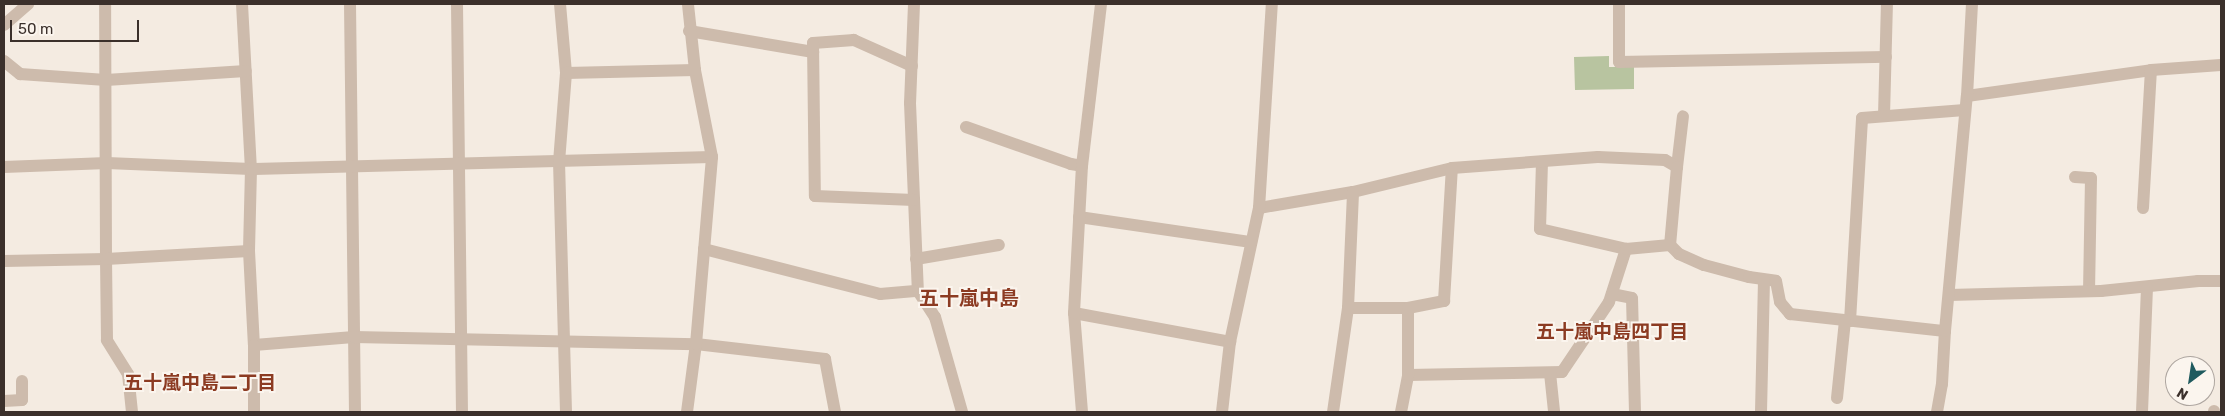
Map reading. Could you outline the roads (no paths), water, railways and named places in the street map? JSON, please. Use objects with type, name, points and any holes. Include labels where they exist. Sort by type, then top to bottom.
[{"type":"street","points":[[4,25],[28,4]]},
{"type":"street","points":[[105,4],[107,340],[128,374],[132,412]]},
{"type":"street","points":[[242,4],[251,169],[248,251],[254,344],[254,412]]},
{"type":"street","points":[[350,4],[355,412]]},
{"type":"street","points":[[457,4],[458,163],[463,339],[462,412]]},
{"type":"street","points":[[560,4],[566,73],[559,162],[566,412]]},
{"type":"street","points":[[688,4],[695,70],[712,157],[696,344],[688,412]]},
{"type":"street","points":[[914,4],[910,102],[918,291],[935,317],[962,412]]},
{"type":"street","points":[[1082,412],[1074,313],[1082,166],[1102,4]]},
{"type":"street","points":[[1222,412],[1230,342],[1259,208],[1272,4]]},
{"type":"street","points":[[1619,4],[1619,62],[1886,57]]},
{"type":"street","points":[[1884,116],[1887,4]]},
{"type":"street","points":[[1938,412],[1965,110],[1972,4]]},
{"type":"street","points":[[690,31],[813,52]]},
{"type":"street","points":[[912,66],[854,40],[813,43],[815,196],[914,200]]},
{"type":"street","points":[[4,61],[20,74],[106,80],[246,71]]},
{"type":"street","points":[[1966,96],[2151,70],[2221,65]]},
{"type":"street","points":[[566,73],[695,70]]},
{"type":"street","points":[[2143,208],[2151,70]]},
{"type":"street","points":[[1837,398],[1848,320],[1862,118],[1965,110]]},
{"type":"street","points":[[1670,245],[1682,116]]},
{"type":"street","points":[[966,127],[1082,166]]},
{"type":"street","points":[[4,167],[107,163],[251,169],[712,157]]},
{"type":"street","points":[[1259,208],[1353,192],[1452,168],[1598,157],[1665,160],[1677,167]]},
{"type":"street","points":[[1542,162],[1540,229],[1626,249],[1670,245]]},
{"type":"street","points":[[1348,308],[1408,308],[1444,301],[1452,168]]},
{"type":"street","points":[[2075,177],[2090,178],[2089,291]]},
{"type":"street","points":[[1333,412],[1348,308],[1353,192]]},
{"type":"street","points":[[1079,217],[1251,242]]},
{"type":"street","points":[[916,259],[999,245]]},
{"type":"street","points":[[1670,245],[1679,254],[1704,265],[1764,280],[1776,281],[1780,302],[1790,314],[1945,331]]},
{"type":"street","points":[[704,249],[880,294],[918,291]]},
{"type":"street","points":[[1408,375],[1562,372],[1609,302],[1626,249]]},
{"type":"street","points":[[4,261],[106,259],[248,251]]},
{"type":"street","points":[[1761,412],[1764,280]]},
{"type":"street","points":[[1949,295],[2089,291],[2198,281],[2221,281]]},
{"type":"street","points":[[2142,412],[2147,287]]},
{"type":"street","points":[[1612,294],[1632,298],[1635,412]]},
{"type":"street","points":[[1401,412],[1408,375],[1408,308]]},
{"type":"street","points":[[1074,313],[1230,342]]},
{"type":"street","points":[[254,344],[354,337],[564,340],[696,344],[825,359],[836,412]]},
{"type":"street","points":[[1550,373],[1554,412]]},
{"type":"street","points":[[4,401],[23,406],[22,381]]},
{"type":"district","name":"五十嵐中島","points":[[969,298]]},
{"type":"district","name":"五十嵐中島四丁目","points":[[1612,332]]},
{"type":"district","name":"五十嵐中島二丁目","points":[[200,383]]}]
